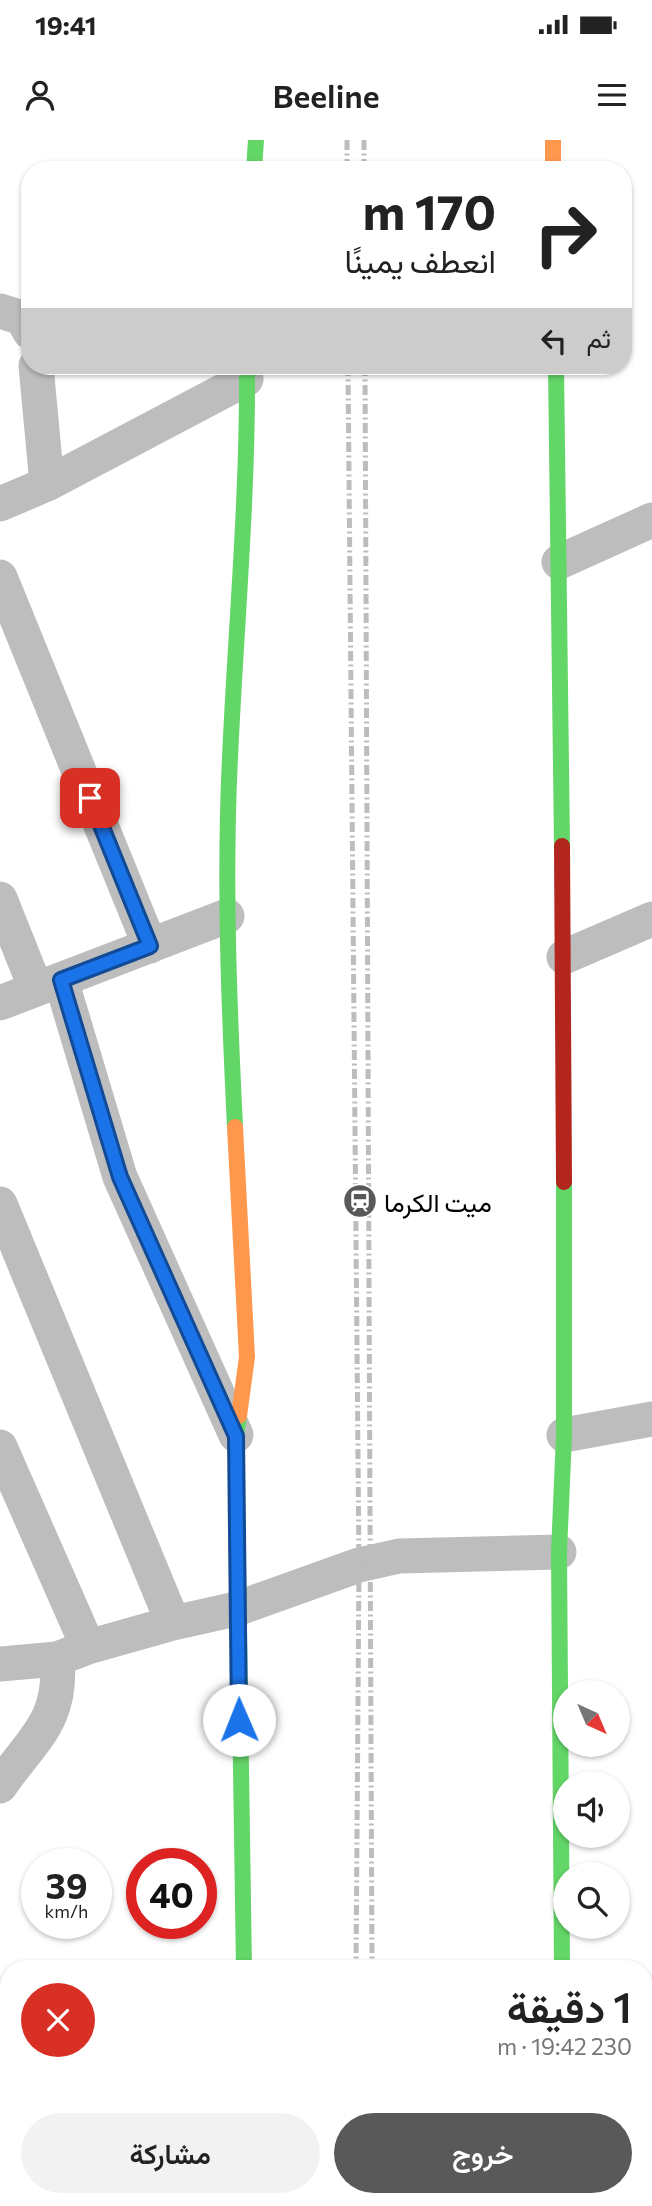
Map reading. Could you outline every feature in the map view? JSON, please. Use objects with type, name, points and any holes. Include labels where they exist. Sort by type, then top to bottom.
[{"type":"main road","points":[[255,161],[256,140]]},
{"type":"main road","points":[[553,140],[553,161]]},
{"type":"main road","points":[[244,1960],[236,1609],[236,1436],[247,1357],[226,916],[230,759],[248,464],[246,375]]},
{"type":"main road","points":[[556,375],[564,957],[564,1435],[559,1552],[562,1960]]},
{"type":"street","points":[[0,311],[21,318]]},
{"type":"street","points":[[37,375],[47,484]]},
{"type":"street","points":[[0,504],[47,484],[241,375]]},
{"type":"street","points":[[559,562],[652,520]]},
{"type":"street","points":[[0,577],[150,946]]},
{"type":"street","points":[[0,899],[48,985],[120,1177],[236,1436]]},
{"type":"street","points":[[0,1003],[226,916]]},
{"type":"street","points":[[564,957],[652,919]]},
{"type":"street","points":[[0,1204],[173,1623]]},
{"type":"street","points":[[564,1435],[652,1419]]},
{"type":"street","points":[[0,1447],[72,1653],[59,1681],[52,1713],[36,1743],[0,1786]]},
{"type":"street","points":[[0,1664],[72,1653],[173,1623],[236,1609],[359,1565],[399,1556],[512,1551],[559,1552]]},
{"type":"railway","points":[[347,140],[347,161]]},
{"type":"railway","points":[[364,140],[364,161]]},
{"type":"railway","points":[[348,375],[359,1565],[356,1960]]},
{"type":"railway","points":[[365,375],[372,1960]]},
{"type":"traffic: fast","points":[[255,161],[256,140]]},
{"type":"traffic: fast","points":[[235,1127],[227,850],[244,513],[247,375]]},
{"type":"traffic: fast","points":[[556,375],[562,846]]},
{"type":"traffic: fast","points":[[562,1960],[559,1552],[564,1435],[564,1182]]},
{"type":"traffic: fast","points":[[239,1416],[236,1435],[244,1960]]},
{"type":"traffic: slow","points":[[553,140],[553,161]]},
{"type":"traffic: slow","points":[[235,1127],[247,1357],[239,1416]]},
{"type":"traffic: jam","points":[[562,846],[564,1182]]},
{"type":"place","name":"ميت الكرما","points":[[360,1201]]},
{"type":"route","points":[[90,798],[150,946],[61,980],[120,1177],[236,1436],[239,1720]]}]
